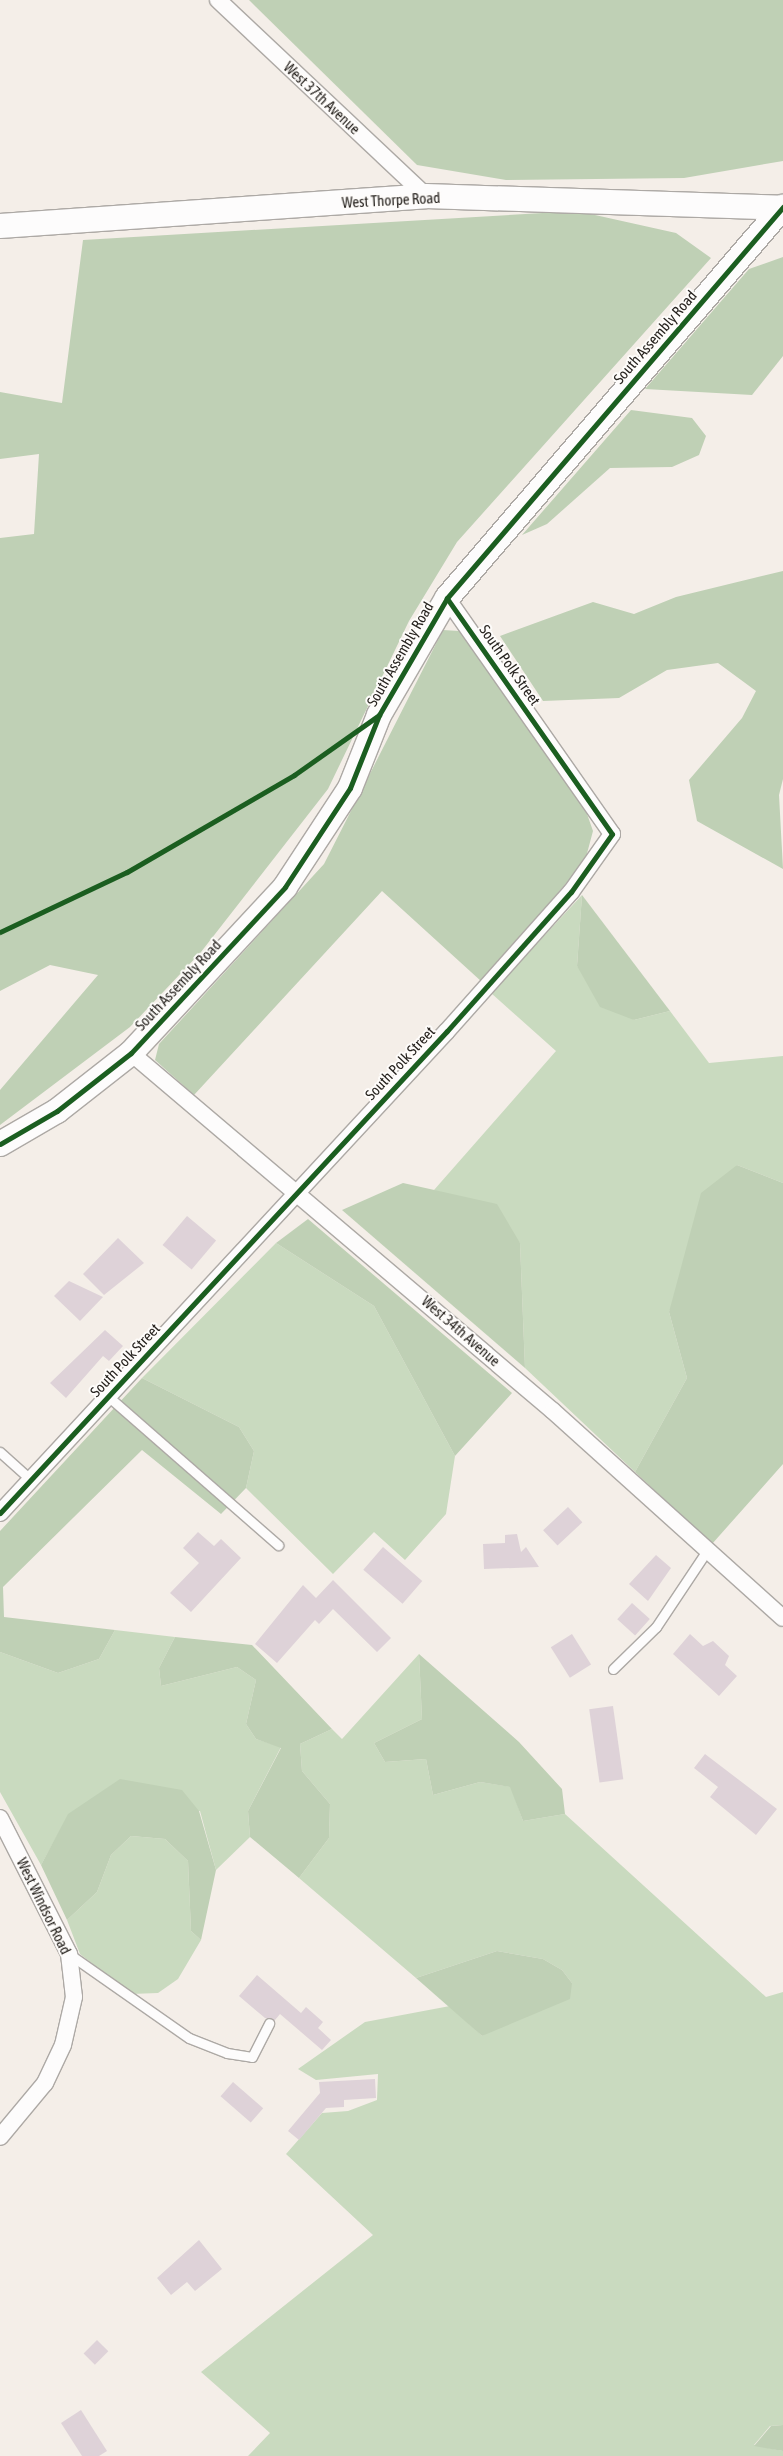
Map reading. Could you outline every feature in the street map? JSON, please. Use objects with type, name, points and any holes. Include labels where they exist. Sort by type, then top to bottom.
[{"type":"street","name":"West 37th Avenue","points":[[218,0],[426,196]]},
{"type":"street","name":"West Thorpe Road","points":[[0,226],[426,196],[783,208]]},
{"type":"street","name":"South Assembly Road","points":[[0,1144],[57,1111],[131,1053],[285,887],[319,840],[350,788],[379,715],[447,598],[783,208]]},
{"type":"street","name":"South Polk Street","points":[[0,1512],[109,1397],[572,892],[612,834],[447,598]]},
{"type":"street","name":"West 34th Avenue","points":[[131,1053],[298,1191],[783,1618]]},
{"type":"street","name":"West Windsor Road","points":[[0,1818],[69,1954],[74,1997],[64,2045],[45,2083],[0,2137]]},
{"type":"lane","points":[[109,1397],[278,1545]]},
{"type":"lane","points":[[0,1452],[30,1479]]},
{"type":"lane","points":[[612,1669],[656,1627],[708,1550]]},
{"type":"lane","points":[[69,1954],[189,2038],[227,2053],[252,2057],[269,2024]]},
{"type":"green space","points":[[249,0],[783,0],[783,161],[684,178],[506,180],[417,165]]},
{"type":"green space","points":[[577,211],[676,233],[711,258],[457,542],[409,621],[328,789],[201,952],[130,1027],[0,1125],[0,1090],[98,975],[50,965],[0,991],[0,538],[34,534],[39,454],[0,459],[0,392],[62,403],[83,240]]},
{"type":"green space","points":[[783,257],[783,356],[752,395],[645,389],[749,269]]},
{"type":"green space","points":[[631,410],[692,418],[706,436],[699,455],[672,467],[610,468],[547,524],[522,535]]},
{"type":"green space","points":[[783,571],[783,779],[779,795],[783,869],[697,821],[689,780],[742,718],[756,691],[718,663],[667,670],[619,698],[543,701],[500,636],[593,602],[634,614],[676,597]]},
{"type":"green space","points":[[443,630],[459,631],[586,811],[593,831],[585,861],[482,982],[382,891],[194,1095],[155,1060],[159,1044],[324,864]]},
{"type":"green space","points":[[582,895],[577,966],[634,1020],[670,1011],[709,1063],[783,1056],[783,1183],[737,1165],[669,1312],[687,1378],[635,1472],[525,1368],[520,1243],[434,1190],[556,1051],[491,993]]},
{"type":"green space","points":[[582,895],[670,1011],[634,1020],[600,1007],[577,966]]},
{"type":"green space","points":[[737,1165],[783,1183],[783,1464],[712,1544],[635,1472],[687,1378],[669,1312],[701,1193]]},
{"type":"green space","points":[[403,1183],[497,1204],[520,1243],[525,1368],[342,1210]]},
{"type":"green space","points":[[308,1219],[512,1393],[455,1456],[374,1306],[276,1243]]},
{"type":"green space","points":[[276,1243],[374,1306],[455,1456],[446,1514],[405,1560],[374,1532],[333,1574],[246,1488],[254,1451],[239,1427],[142,1378]]},
{"type":"green space","points":[[142,1378],[239,1427],[254,1451],[246,1488],[221,1514],[142,1450],[3,1587],[4,1617],[115,1630],[99,1659],[58,1673],[0,1652],[0,1531]]},
{"type":"green space","points":[[115,1630],[175,1637],[159,1668],[161,1686],[237,1667],[256,1680],[246,1724],[256,1739],[281,1747],[248,1811],[250,1837],[216,1870],[200,1811],[69,1814],[41,1865],[0,1792],[0,1652],[58,1673],[99,1659]]},
{"type":"green space","points":[[175,1637],[252,1645],[332,1729],[300,1744],[302,1771],[330,1804],[329,1838],[299,1878],[250,1837],[248,1811],[281,1748],[256,1739],[246,1724],[256,1680],[237,1667],[161,1686],[159,1668]]},
{"type":"green space","points":[[419,1654],[422,1719],[374,1743],[385,1762],[426,1759],[433,1795],[480,1782],[511,1787],[523,1821],[565,1814],[766,1997],[783,1992],[783,2425],[770,2426],[754,2445],[783,2451],[783,2456],[248,2456],[270,2433],[201,2372],[373,2235],[286,2154],[322,2113],[348,2111],[377,2100],[378,2074],[316,2080],[298,2069],[365,2022],[450,2006],[482,2036],[572,1983],[562,1970],[543,1959],[497,1951],[416,1978],[299,1878],[329,1838],[330,1804],[302,1771],[300,1744],[332,1729],[342,1739]]},
{"type":"green space","points":[[419,1654],[519,1742],[562,1789],[565,1814],[523,1821],[510,1787],[480,1782],[433,1795],[426,1759],[385,1762],[374,1743],[422,1719]]},
{"type":"green space","points":[[120,1779],[182,1790],[199,1811],[216,1870],[201,1940],[191,1931],[188,1861],[165,1839],[131,1836],[111,1855],[97,1892],[67,1920],[41,1865],[68,1814]]},
{"type":"green space","points":[[131,1836],[165,1839],[188,1861],[191,1931],[201,1940],[178,1979],[158,1993],[131,1994],[80,1954],[67,1920],[97,1892],[111,1855]]},
{"type":"green space","points":[[497,1951],[543,1959],[562,1970],[572,1983],[570,1999],[482,2036],[416,1978]]},
{"type":"green space","points":[[783,2425],[783,2451],[754,2446],[771,2426]]},
{"type":"building","points":[[187,1216],[216,1240],[192,1270],[163,1245]]},
{"type":"building","points":[[118,1238],[144,1263],[104,1295],[83,1274]]},
{"type":"building","points":[[69,1281],[103,1297],[80,1321],[54,1296]]},
{"type":"building","points":[[105,1330],[123,1346],[109,1361],[103,1356],[66,1398],[50,1383]]},
{"type":"building","points":[[568,1507],[582,1522],[557,1546],[543,1530]]},
{"type":"building","points":[[198,1532],[214,1546],[221,1539],[241,1558],[191,1612],[170,1593],[199,1563],[183,1548]]},
{"type":"building","points":[[517,1534],[521,1552],[526,1547],[539,1567],[484,1569],[483,1544],[505,1543],[505,1535]]},
{"type":"building","points":[[383,1547],[422,1581],[403,1604],[363,1570]]},
{"type":"building","points":[[656,1555],[671,1568],[648,1601],[629,1584]]},
{"type":"building","points":[[333,1580],[391,1638],[377,1652],[333,1609],[319,1624],[315,1620],[277,1663],[255,1644],[303,1585],[316,1598]]},
{"type":"building","points":[[632,1603],[650,1619],[635,1635],[617,1619]]},
{"type":"building","points":[[572,1634],[591,1665],[570,1678],[551,1647]]},
{"type":"building","points":[[690,1634],[703,1646],[713,1641],[729,1656],[725,1665],[737,1676],[719,1696],[673,1654]]},
{"type":"building","points":[[613,1706],[623,1779],[600,1783],[589,1709]]},
{"type":"building","points":[[705,1754],[777,1809],[756,1835],[710,1797],[718,1787],[694,1768]]},
{"type":"building","points":[[257,1975],[301,2013],[306,2007],[323,2022],[318,2028],[331,2040],[322,2050],[280,2014],[275,2020],[265,2018],[239,1996]]},
{"type":"building","points":[[375,2079],[376,2098],[344,2100],[344,2107],[326,2108],[299,2140],[288,2131],[320,2093],[319,2082]]},
{"type":"building","points":[[233,2082],[263,2108],[251,2123],[221,2096]]},
{"type":"building","points":[[199,2240],[222,2269],[195,2291],[187,2282],[171,2295],[157,2278]]},
{"type":"building","points":[[97,2340],[108,2351],[95,2365],[84,2353]]},
{"type":"building","points":[[81,2410],[107,2451],[99,2456],[82,2456],[61,2423]]},
{"type":"cycle path","points":[[0,1144],[57,1111],[131,1053],[285,887],[350,788],[379,715],[447,598],[783,207]]},
{"type":"cycle path","points":[[0,1513],[447,1031],[571,892],[612,834],[447,598]]},
{"type":"cycle path","points":[[0,932],[127,872],[294,775],[379,715]]}]
